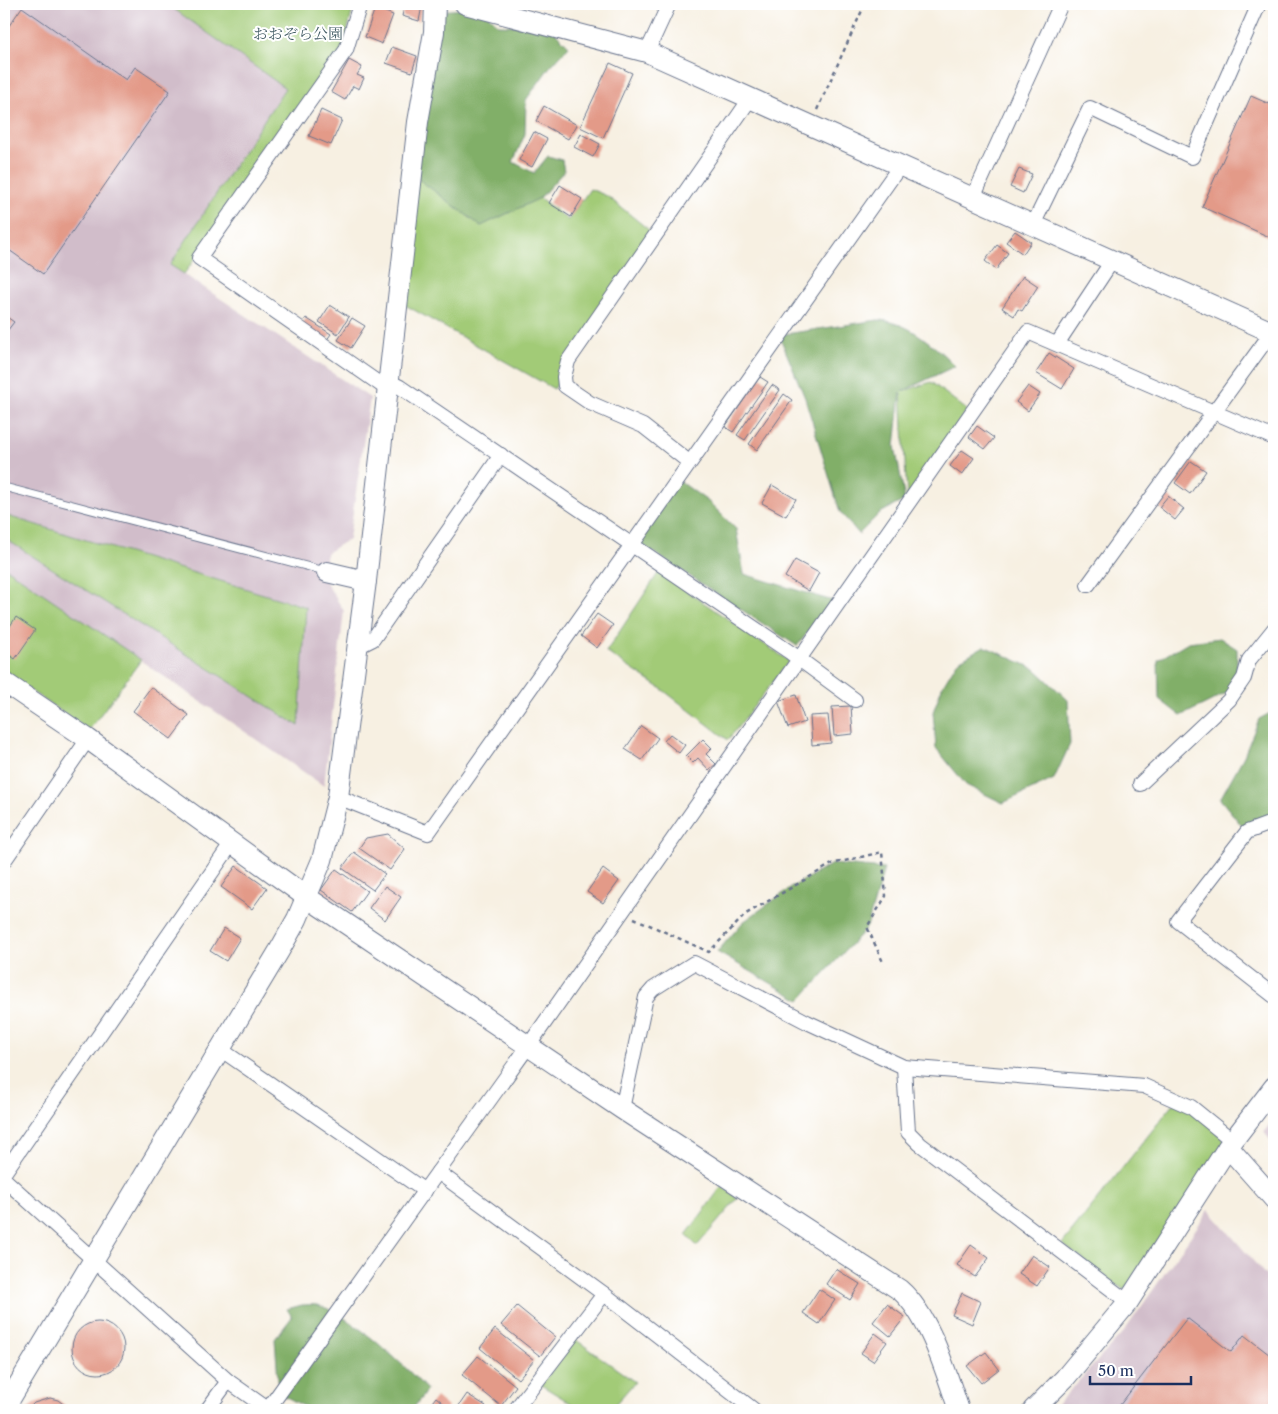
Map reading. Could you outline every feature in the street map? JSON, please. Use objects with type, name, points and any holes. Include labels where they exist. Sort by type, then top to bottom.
[{"type":"street","points":[[360,4],[346,50],[199,258],[388,385],[500,455],[856,700]]},
{"type":"street","points":[[4,1409],[279,951],[297,919],[305,896],[322,860],[338,797],[366,581],[418,122],[434,32],[435,4]]},
{"type":"street","points":[[465,4],[647,52],[1273,332],[1088,585]]},
{"type":"street","points":[[973,198],[1061,4]]},
{"type":"street","points":[[1033,225],[1090,108],[1192,157],[1259,4]]},
{"type":"street","points":[[647,52],[667,5]]},
{"type":"street","points":[[689,462],[643,426],[575,394],[565,386],[564,377],[568,361],[750,99]]},
{"type":"street","points":[[338,797],[428,833],[900,166]]},
{"type":"street","points":[[1056,344],[1112,261]]},
{"type":"street","points":[[4,1179],[228,1381],[268,1410],[529,1045],[1028,332],[1274,438]]},
{"type":"street","points":[[357,647],[372,639],[500,455]]},
{"type":"street","points":[[327,572],[366,581]]},
{"type":"street","points":[[1140,784],[1229,700],[1244,678],[1249,660],[1274,629]]},
{"type":"street","points":[[4,682],[88,739],[305,896],[622,1109],[900,1290],[913,1301],[930,1335],[959,1410]]},
{"type":"street","points":[[4,861],[88,739]]},
{"type":"street","points":[[1274,822],[1247,832],[1178,921],[1274,996]]},
{"type":"street","points":[[4,1173],[232,843]]},
{"type":"street","points":[[622,1109],[646,997],[653,989],[694,963],[807,1022],[904,1067],[1144,1086],[1191,1107],[1230,1144],[1274,1198]]},
{"type":"street","points":[[220,1049],[425,1191]]},
{"type":"street","points":[[904,1067],[908,1132],[920,1144],[1128,1302]]},
{"type":"street","points":[[1033,1410],[1065,1378],[1128,1302],[1230,1144],[1274,1087]]},
{"type":"street","points":[[438,1172],[604,1294],[754,1410]]},
{"type":"street","points":[[515,1410],[604,1294]]},
{"type":"street","points":[[207,1410],[228,1381]]},
{"type":"lane","points":[[4,487],[327,572]]},
{"type":"path","points":[[810,126],[865,4]]},
{"type":"path","points":[[622,913],[708,952],[746,914],[832,864],[882,852],[886,896],[867,927],[882,962]]},
{"type":"shaded area","points":[[4,4],[167,4],[286,88],[170,265],[370,398],[349,539],[326,553],[327,584],[344,611],[324,786],[4,567]]},
{"type":"shaded area","points":[[1274,1118],[1274,1145],[1264,1132]]},
{"type":"shaded area","points":[[1209,1210],[1274,1285],[1274,1410],[1052,1410],[1123,1333]]},
{"type":"green space","name":"おおぞら公園","points":[[167,4],[354,4],[341,58],[184,274],[170,265],[285,88]]},
{"type":"green space","points":[[482,8],[498,25],[549,26],[569,46],[549,68],[526,100],[525,134],[513,162],[534,173],[548,156],[562,160],[564,171],[540,198],[481,226],[413,175],[435,11]]},
{"type":"green space","points":[[413,175],[481,226],[540,198],[568,220],[590,189],[607,196],[659,238],[637,262],[554,389],[398,301]]},
{"type":"green space","points":[[878,320],[889,321],[910,330],[930,343],[955,366],[901,392],[895,446],[905,500],[880,513],[859,534],[840,512],[805,398],[779,335]]},
{"type":"green space","points":[[931,382],[967,410],[907,497],[901,392]]},
{"type":"green space","points":[[677,479],[710,503],[736,529],[744,574],[833,601],[797,646],[639,543]]},
{"type":"green space","points":[[4,515],[306,607],[299,726],[4,538]]},
{"type":"green space","points":[[4,567],[141,660],[89,730],[4,673]]},
{"type":"green space","points":[[659,572],[789,661],[728,740],[663,690],[606,652]]},
{"type":"green space","points":[[1220,638],[1237,649],[1237,688],[1181,716],[1159,699],[1158,660],[1188,642]]},
{"type":"green space","points":[[984,646],[1035,669],[1068,700],[1070,744],[1054,779],[1003,803],[966,785],[936,748],[933,712],[942,687],[957,662]]},
{"type":"green space","points":[[1274,711],[1274,822],[1247,832],[1220,799],[1244,756],[1259,719]]},
{"type":"green space","points":[[832,864],[884,869],[867,927],[800,1000],[717,952],[743,922],[792,887]]},
{"type":"green space","points":[[1174,1103],[1196,1111],[1225,1141],[1124,1290],[1062,1244]]},
{"type":"green space","points":[[722,1186],[738,1198],[697,1246],[686,1235]]},
{"type":"green space","points":[[302,1305],[317,1305],[329,1309],[344,1318],[375,1341],[405,1368],[427,1390],[412,1410],[311,1410],[279,1393],[275,1339],[292,1317],[287,1309]]},
{"type":"green space","points":[[575,1339],[635,1382],[610,1410],[582,1410],[541,1385]]},
{"type":"building","points":[[405,4],[422,6],[419,21],[402,16]]},
{"type":"building","points":[[22,7],[126,80],[135,67],[170,91],[43,274],[9,250],[4,254],[4,33]]},
{"type":"building","points":[[375,8],[393,15],[382,44],[365,37]]},
{"type":"building","points":[[392,47],[417,56],[412,72],[386,63]]},
{"type":"building","points":[[349,60],[362,67],[357,75],[364,78],[359,89],[353,86],[345,100],[331,92]]},
{"type":"building","points":[[610,63],[632,73],[603,138],[580,127]]},
{"type":"building","points":[[1251,96],[1274,106],[1274,239],[1202,207]]},
{"type":"building","points":[[544,106],[577,125],[568,139],[536,121]]},
{"type":"building","points":[[321,110],[342,120],[331,145],[309,136]]},
{"type":"building","points":[[534,132],[547,139],[532,167],[519,160]]},
{"type":"building","points":[[581,134],[600,144],[593,157],[574,147]]},
{"type":"building","points":[[1019,169],[1032,174],[1023,193],[1010,187]]},
{"type":"building","points":[[560,185],[582,199],[571,217],[549,203]]},
{"type":"building","points":[[1015,231],[1031,242],[1023,254],[1006,242]]},
{"type":"building","points":[[997,245],[1008,253],[996,270],[985,261]]},
{"type":"building","points":[[1023,276],[1038,286],[1022,311],[1018,309],[1014,316],[1002,308]]},
{"type":"building","points":[[330,305],[349,317],[338,334],[319,322]]},
{"type":"building","points":[[4,315],[14,322],[4,335]]},
{"type":"building","points":[[306,318],[331,334],[326,341],[301,325]]},
{"type":"building","points":[[352,318],[365,326],[351,348],[338,340]]},
{"type":"building","points":[[1049,353],[1074,369],[1062,389],[1036,373]]},
{"type":"building","points":[[760,377],[768,382],[733,432],[725,427]]},
{"type":"building","points":[[772,385],[780,390],[745,440],[737,435]]},
{"type":"building","points":[[1028,386],[1040,394],[1028,411],[1016,402]]},
{"type":"building","points":[[784,394],[792,400],[757,450],[749,444]]},
{"type":"building","points":[[977,426],[994,438],[985,449],[969,437]]},
{"type":"building","points":[[962,450],[974,458],[962,475],[950,466]]},
{"type":"building","points":[[1191,461],[1206,471],[1190,494],[1175,483]]},
{"type":"building","points":[[772,485],[796,499],[786,516],[762,503]]},
{"type":"building","points":[[1168,496],[1184,509],[1175,520],[1159,507]]},
{"type":"building","points":[[795,560],[819,573],[809,591],[785,577]]},
{"type":"building","points":[[597,614],[613,625],[597,648],[581,636]]},
{"type":"building","points":[[16,617],[35,630],[15,659],[4,651],[4,635]]},
{"type":"building","points":[[151,687],[189,715],[171,739],[133,711]]},
{"type":"building","points":[[796,695],[805,722],[788,728],[778,701]]},
{"type":"building","points":[[851,706],[853,734],[834,736],[832,707]]},
{"type":"building","points":[[828,715],[831,743],[812,745],[810,716]]},
{"type":"building","points":[[641,726],[658,738],[642,760],[625,749]]},
{"type":"building","points":[[670,734],[685,745],[679,753],[664,741]]},
{"type":"building","points":[[703,739],[712,748],[706,754],[716,764],[709,770],[698,758],[693,763],[686,756]]},
{"type":"building","points":[[388,834],[405,849],[390,870],[359,848],[366,838]]},
{"type":"building","points":[[354,852],[385,874],[373,890],[342,868]]},
{"type":"building","points":[[236,866],[267,888],[252,909],[221,887]]},
{"type":"building","points":[[336,869],[367,891],[352,912],[321,890]]},
{"type":"building","points":[[603,869],[619,881],[603,903],[587,892]]},
{"type":"building","points":[[385,886],[401,897],[385,920],[369,908]]},
{"type":"building","points":[[224,928],[240,938],[226,961],[210,951]]},
{"type":"building","points":[[971,1245],[989,1258],[975,1277],[957,1265]]},
{"type":"building","points":[[1032,1255],[1050,1267],[1037,1286],[1019,1274]]},
{"type":"building","points":[[836,1269],[860,1284],[850,1300],[826,1284]]},
{"type":"building","points":[[819,1289],[835,1300],[819,1324],[803,1313]]},
{"type":"building","points":[[962,1293],[981,1302],[972,1324],[952,1315]]},
{"type":"building","points":[[887,1304],[905,1317],[890,1336],[873,1322]]},
{"type":"building","points":[[517,1306],[555,1337],[540,1356],[501,1325]]},
{"type":"building","points":[[1187,1318],[1231,1352],[1244,1335],[1274,1358],[1274,1410],[1116,1410]]},
{"type":"building","points":[[98,1322],[108,1324],[116,1330],[122,1338],[124,1348],[122,1358],[116,1366],[108,1372],[98,1374],[88,1372],[80,1366],[74,1358],[72,1348],[74,1338],[80,1330],[88,1324]]},
{"type":"building","points":[[495,1329],[534,1360],[518,1379],[480,1348]]},
{"type":"building","points":[[875,1333],[887,1342],[873,1361],[861,1353]]},
{"type":"building","points":[[986,1352],[999,1369],[981,1383],[967,1366]]},
{"type":"building","points":[[478,1356],[516,1386],[501,1406],[462,1375]]},
{"type":"building","points":[[467,1394],[486,1406],[483,1410],[463,1410],[458,1407]]},
{"type":"building","points":[[436,1397],[448,1407],[446,1410],[426,1410]]},
{"type":"building","points":[[50,1398],[58,1400],[71,1410],[27,1410],[34,1403]]}]
